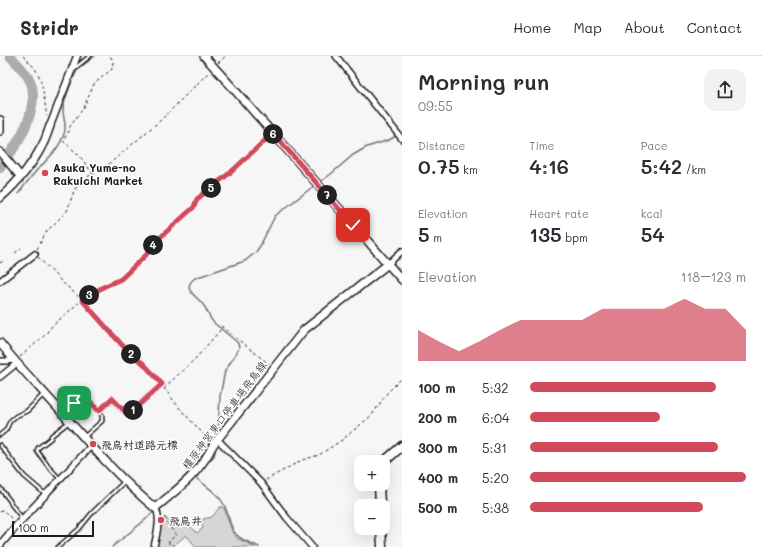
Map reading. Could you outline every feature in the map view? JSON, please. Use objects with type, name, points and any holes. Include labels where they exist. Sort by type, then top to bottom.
[{"type":"main road","points":[[204,56],[402,280]]},
{"type":"main road","points":[[0,120],[0,131]]},
{"type":"main road","points":[[0,198],[21,177],[37,155],[44,143],[50,126]]},
{"type":"main road","points":[[0,152],[21,177]]},
{"type":"main road","name":"橿原神宮東口停車場飛鳥線","points":[[155,508],[191,478],[209,454],[215,442],[304,330],[388,264]]},
{"type":"main road","points":[[0,343],[15,362],[84,438],[125,481],[155,508]]},
{"type":"main road","points":[[390,456],[402,446]]},
{"type":"main road","points":[[381,535],[382,547]]},
{"type":"street","points":[[50,126],[77,56]]},
{"type":"street","points":[[336,56],[401,139]]},
{"type":"street","points":[[388,264],[402,251]]},
{"type":"street","points":[[0,281],[35,254]]},
{"type":"street","points":[[0,361],[15,362]]},
{"type":"street","points":[[0,377],[15,362]]},
{"type":"street","points":[[215,442],[261,483],[290,522],[312,547]]},
{"type":"street","points":[[0,545],[16,525],[92,446]]},
{"type":"street","points":[[154,547],[158,520],[158,512],[155,508]]},
{"type":"lane","points":[[73,69],[90,56]]},
{"type":"lane","points":[[99,411],[112,398],[128,415],[162,384]]},
{"type":"lane","points":[[0,435],[6,430],[10,421],[16,416],[27,411],[44,394]]},
{"type":"lane","points":[[62,414],[84,395],[99,411],[102,415],[102,421],[84,438]]},
{"type":"lane","points":[[60,478],[48,466],[37,451],[38,448],[51,438],[51,436],[69,422]]},
{"type":"lane","points":[[0,445],[24,476],[46,494]]},
{"type":"lane","points":[[58,547],[79,529],[92,513],[125,481]]},
{"type":"lane","points":[[0,488],[10,501],[10,504],[23,518]]},
{"type":"path","points":[[23,56],[38,75],[44,94],[50,126]]},
{"type":"path","points":[[93,174],[79,155],[63,141],[69,131],[69,128],[84,107],[94,84],[112,69],[113,62],[110,56]]},
{"type":"path","points":[[215,442],[181,410],[164,389],[162,384],[143,363],[122,345],[82,300],[35,254],[47,231],[67,210],[77,186],[89,176],[109,164],[162,119],[226,56]]},
{"type":"path","points":[[15,362],[45,335],[52,326],[82,300],[103,287],[121,279],[146,255],[155,242],[194,207],[197,199],[231,172],[273,133]]},
{"type":"path","points":[[15,253],[21,248]]},
{"type":"path","points":[[0,264],[6,259]]},
{"type":"path","points":[[221,326],[274,368]]},
{"type":"path","points":[[164,389],[196,358],[223,327]]},
{"type":"path","points":[[261,483],[302,460],[319,455],[342,440],[372,415],[387,393],[402,378]]},
{"type":"path","points":[[0,512],[3,510],[16,525]]},
{"type":"path","points":[[165,520],[176,535],[169,541],[169,547]]},
{"type":"shaded area","points":[[220,507],[224,508],[233,534],[238,539],[256,547],[196,547],[187,536],[185,536],[172,547],[155,547],[161,521],[165,517],[171,524],[178,528],[187,522],[197,533],[203,528],[203,519],[212,517]]},
{"type":"waterway","points":[[0,168],[17,144],[26,126],[32,108],[33,98],[32,87],[29,79],[10,56]]},
{"type":"waterway","points":[[18,194],[34,173],[53,154],[62,139],[65,131],[63,109],[71,84],[78,69],[95,56]]},
{"type":"waterway","points":[[320,182],[353,155],[367,147],[389,140],[398,135]]},
{"type":"waterway","points":[[218,434],[220,396],[225,371],[239,349],[239,346],[237,342],[212,321],[204,306],[192,293],[189,286],[195,278],[245,261],[256,252],[275,216],[315,185]]},
{"type":"waterway","points":[[216,447],[214,456],[204,466],[196,478],[213,492],[224,504],[233,531],[237,536],[259,547]]},
{"type":"waterway","points":[[112,547],[154,511]]},
{"type":"place","name":"Asuka Yume-no Rakuichi Market","points":[[45,173]]},
{"type":"place","name":"飛鳥村道路元標","points":[[93,444]]},
{"type":"place","name":"飛鳥井","points":[[161,520]]},
{"type":"route","points":[[74,403],[84,395],[99,411],[112,398],[128,415],[162,384],[143,363],[122,345],[82,300],[103,287],[121,279],[146,255],[155,242],[194,207],[197,199],[231,172],[273,133],[353,225]]}]
